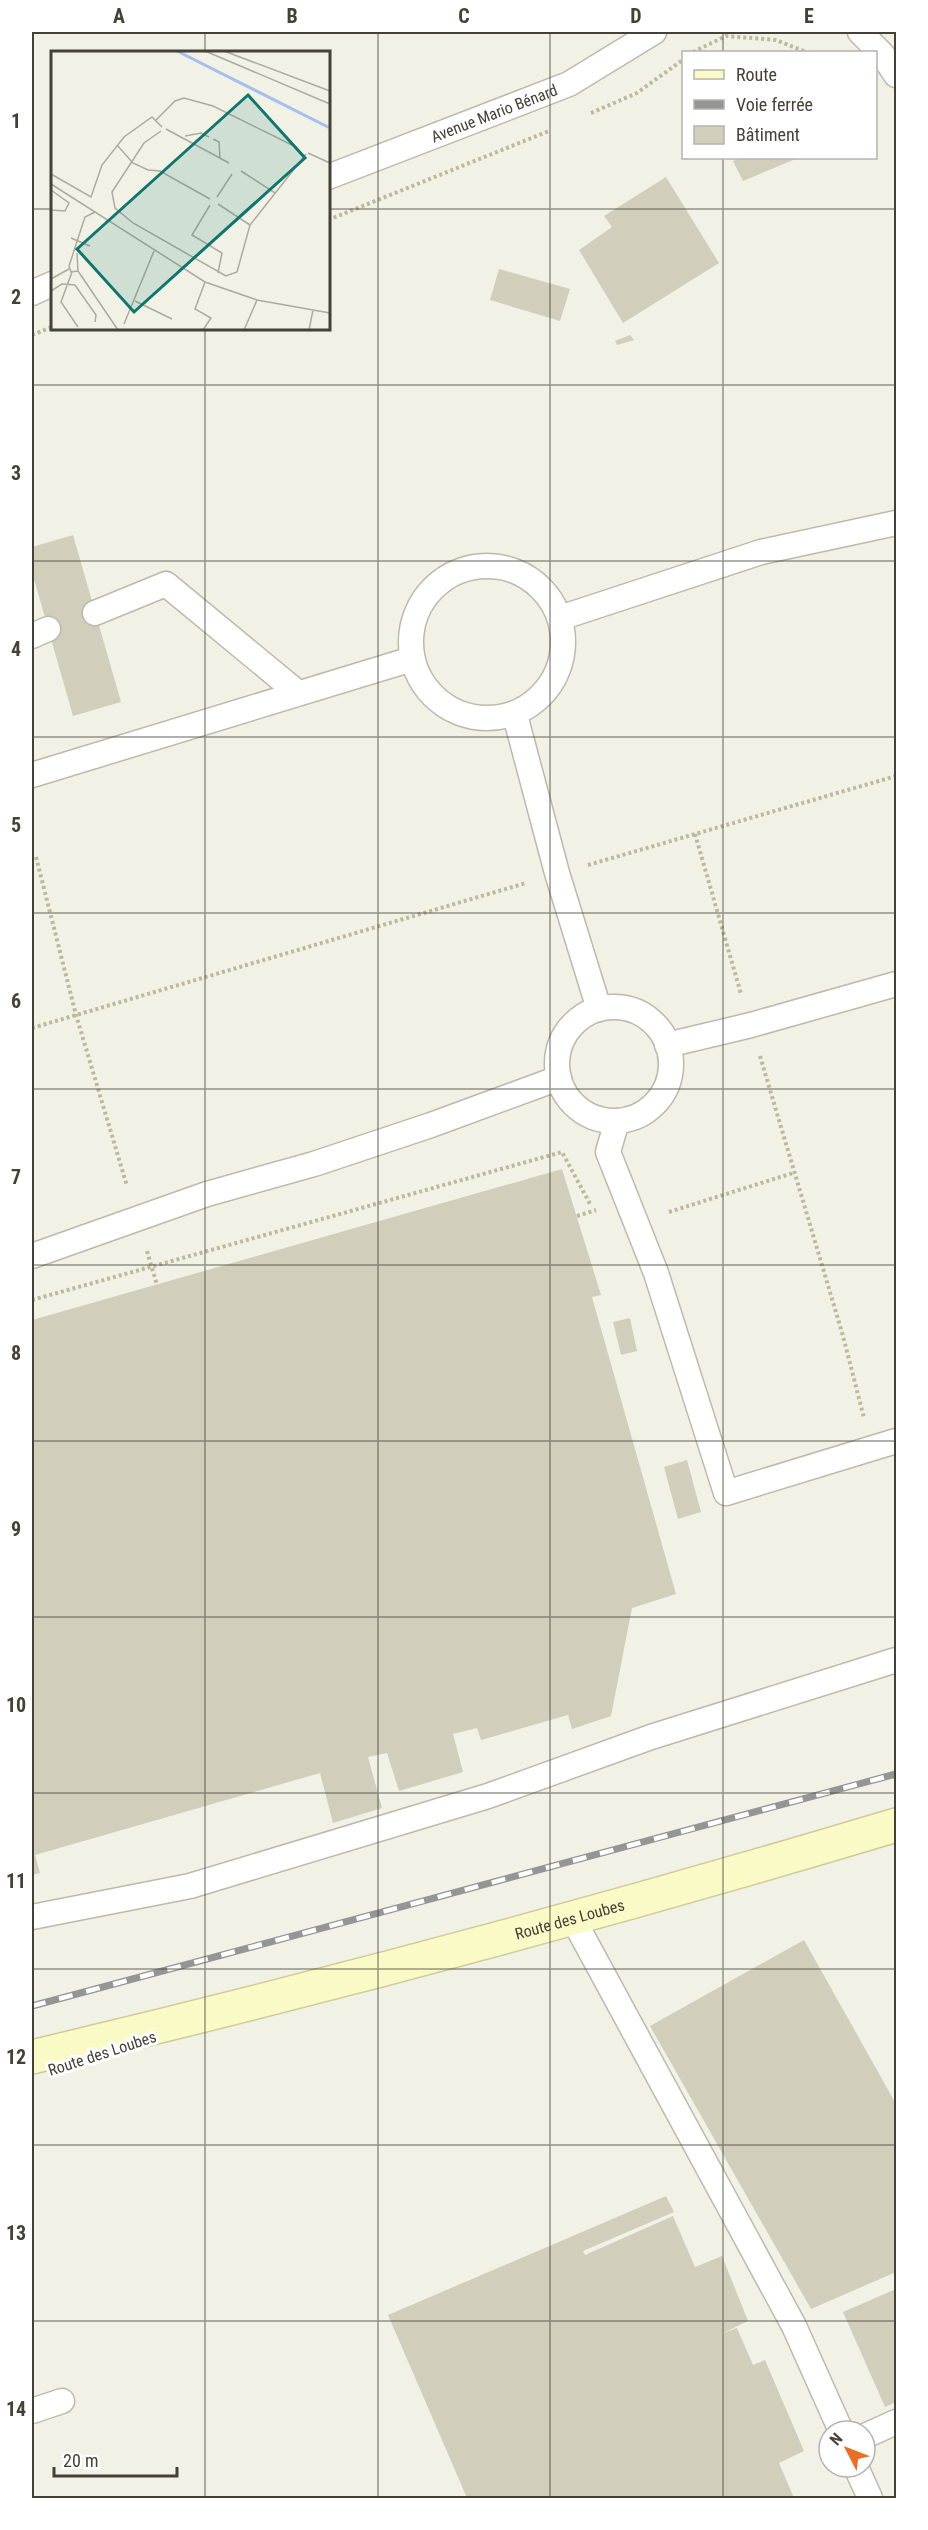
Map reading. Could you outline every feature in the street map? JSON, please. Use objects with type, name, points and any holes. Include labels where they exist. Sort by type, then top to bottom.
[{"type":"main road","name":"Route des Loubes","points":[[32,2057],[241,2007],[573,1919],[897,1825]]},
{"type":"main road","name":"Route des Loubes","points":[[32,2077],[241,2007]]},
{"type":"lane","name":"Avenue Mario Bénard","points":[[330,176],[569,84],[654,32]]},
{"type":"lane","points":[[860,32],[882,54],[897,75]]},
{"type":"lane","points":[[32,293],[51,284]]},
{"type":"lane","points":[[560,618],[761,552],[897,523]]},
{"type":"lane","points":[[479,566],[505,568],[529,578],[547,596],[560,618],[563,643],[559,667],[547,689],[515,715],[482,718],[458,714],[437,701],[421,682],[412,659],[411,634],[418,608],[433,588],[454,573],[479,566]]},
{"type":"lane","points":[[95,614],[166,584],[298,693]]},
{"type":"lane","points":[[32,776],[412,659]]},
{"type":"lane","points":[[515,715],[557,873],[599,1009]]},
{"type":"lane","points":[[668,1045],[897,984]]},
{"type":"lane","points":[[619,1008],[633,1011],[655,1025],[668,1045],[671,1070],[663,1094],[648,1110],[633,1118],[617,1121],[598,1119],[580,1111],[568,1099],[559,1078],[557,1058],[568,1030],[599,1009],[619,1008]]},
{"type":"lane","points":[[32,1256],[207,1194],[314,1164],[559,1078]]},
{"type":"lane","points":[[617,1121],[608,1152],[656,1273],[726,1493],[897,1441]]},
{"type":"lane","points":[[32,1917],[190,1886],[488,1796],[651,1737],[897,1660]]},
{"type":"lane","points":[[573,1919],[794,2326],[836,2419]]},
{"type":"lane","points":[[32,2411],[62,2402]]},
{"type":"lane","points":[[877,2431],[897,2422]]},
{"type":"lane","points":[[861,2479],[870,2499]]},
{"type":"path","points":[[695,51],[726,36],[776,40],[804,51]]},
{"type":"path","points":[[32,335],[51,327]]},
{"type":"path","points":[[32,1028],[368,931],[557,873],[897,776]]},
{"type":"path","points":[[695,834],[793,1173],[843,1336],[872,1448]]},
{"type":"path","points":[[36,857],[76,1015],[157,1285]]},
{"type":"path","points":[[32,1300],[151,1264],[562,1152],[593,1209]]},
{"type":"path","points":[[577,1216],[593,1209],[662,1214],[793,1173]]},
{"type":"building","points":[[738,159],[796,159],[743,181],[733,161]]},
{"type":"building","points":[[666,177],[719,263],[623,323],[579,250],[612,227],[604,216]]},
{"type":"building","points":[[499,269],[570,289],[560,321],[490,300]]},
{"type":"building","points":[[630,335],[634,340],[617,345],[615,341]]},
{"type":"building","points":[[73,535],[121,702],[73,716],[32,572],[32,547]]},
{"type":"building","points":[[562,1169],[601,1295],[592,1297],[676,1594],[632,1608],[611,1716],[572,1729],[568,1715],[481,1740],[477,1728],[453,1734],[463,1772],[399,1791],[387,1753],[368,1757],[382,1808],[333,1823],[320,1773],[35,1855],[40,1873],[32,1875],[32,1320]]},
{"type":"building","points":[[630,1318],[637,1351],[621,1355],[613,1322]]},
{"type":"building","points":[[687,1460],[701,1512],[678,1519],[664,1467]]},
{"type":"building","points":[[804,1940],[896,2104],[896,2272],[811,2309],[650,2026]]},
{"type":"building","points":[[666,2196],[674,2212],[583,2251],[585,2255],[673,2216],[695,2267],[722,2256],[748,2321],[723,2333],[737,2328],[753,2365],[765,2360],[804,2451],[779,2463],[794,2498],[467,2498],[388,2315]]},
{"type":"building","points":[[896,2289],[896,2402],[885,2407],[843,2312]]},
{"type":"railway","points":[[32,2006],[896,1774]]}]
